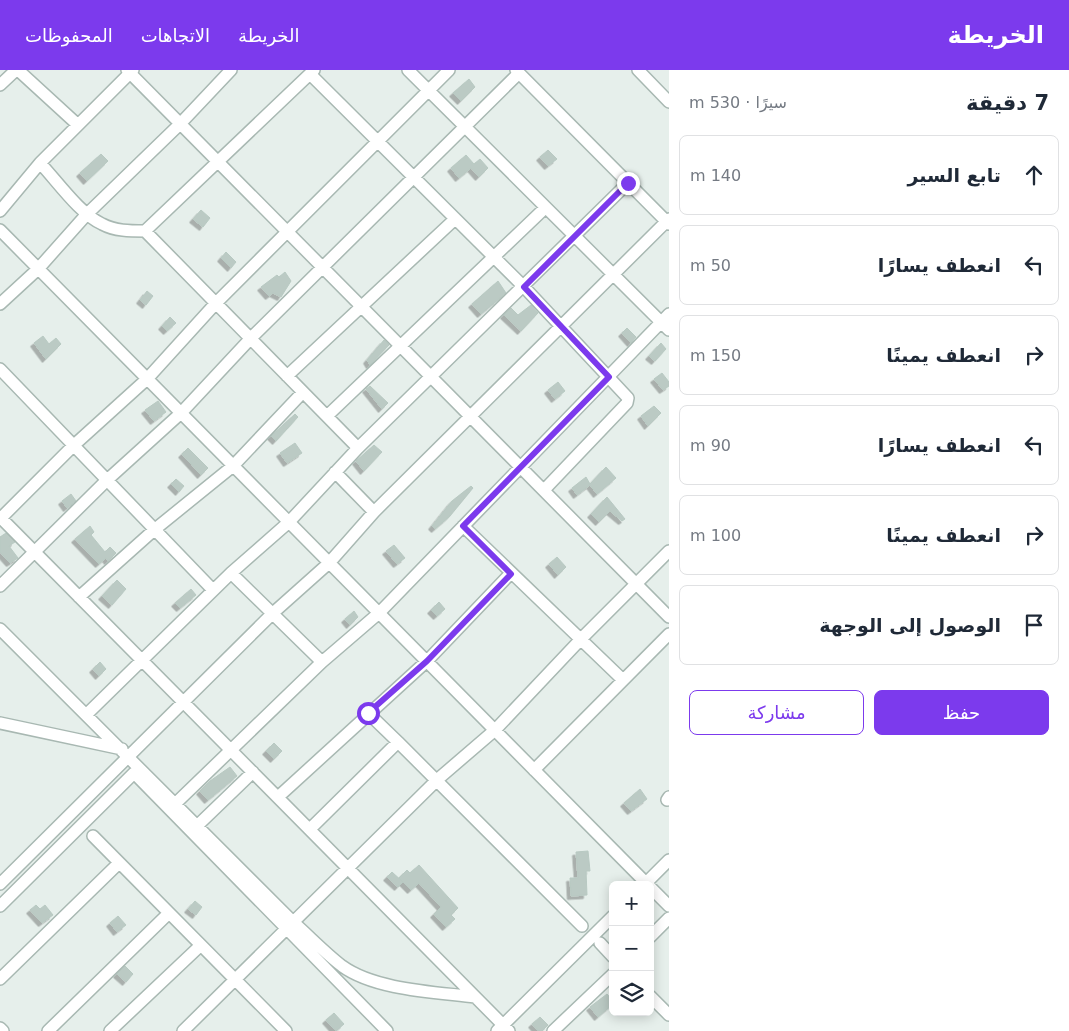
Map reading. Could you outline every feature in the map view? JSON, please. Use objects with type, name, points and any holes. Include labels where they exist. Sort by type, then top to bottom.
[{"type":"street","points":[[0,85],[17,70],[78,125]]},
{"type":"street","points":[[0,304],[38,269],[87,214],[180,124],[231,70]]},
{"type":"street","points":[[176,803],[322,662],[379,613],[609,377],[666,322],[545,208],[408,70]]},
{"type":"street","points":[[449,70],[216,303],[147,379],[73,446],[0,518],[476,997],[503,1029],[609,920]]},
{"type":"street","points":[[638,70],[669,102]]},
{"type":"street","points":[[0,211],[40,164],[130,71],[180,124],[669,617]]},
{"type":"street","points":[[144,231],[312,72],[524,287],[628,398],[628,403],[544,490]]},
{"type":"street","points":[[0,586],[106,481],[181,413],[250,338],[465,127],[518,72],[668,222],[374,512],[329,563],[273,613],[183,702],[125,752],[0,884]]},
{"type":"street","points":[[40,164],[87,214],[108,227],[144,231],[358,448]]},
{"type":"street","points":[[87,714],[213,590],[289,522],[358,448],[628,183]]},
{"type":"street","points":[[327,416],[495,258],[545,208]]},
{"type":"street","points":[[287,376],[455,219]]},
{"type":"street","points":[[0,230],[643,881]]},
{"type":"street","points":[[0,370],[213,590]]},
{"type":"street","points":[[79,597],[154,530],[233,466],[304,392]]},
{"type":"street","points":[[335,472],[374,512]]},
{"type":"street","points":[[463,526],[623,680]]},
{"type":"street","points":[[182,1031],[438,779],[494,730],[580,639],[669,551]]},
{"type":"street","points":[[231,573],[322,662]]},
{"type":"street","points":[[278,797],[427,661],[511,574]]},
{"type":"street","points":[[0,629],[176,803],[387,1031]]},
{"type":"street","points":[[534,770],[669,634]]},
{"type":"street","points":[[368,713],[438,779],[582,926]]},
{"type":"street","points":[[0,723],[125,752]]},
{"type":"street","points":[[310,829],[398,742]]},
{"type":"street","points":[[198,826],[253,772]]},
{"type":"street","points":[[0,906],[134,773],[290,925],[342,966],[368,979],[413,989],[476,997]]},
{"type":"street","points":[[93,836],[286,1031]]},
{"type":"street","points":[[651,881],[669,860]]},
{"type":"street","points":[[0,979],[120,863]]},
{"type":"street","points":[[654,892],[669,906]]},
{"type":"street","points":[[48,1031],[169,913]]},
{"type":"street","points":[[654,933],[669,918]]},
{"type":"street","points":[[600,943],[609,952]]},
{"type":"street","points":[[110,1031],[201,945]]},
{"type":"street","points":[[553,1031],[609,978]]},
{"type":"street","points":[[654,1000],[669,1015]]},
{"type":"building","points":[[469,79],[475,87],[461,101],[453,93]]},
{"type":"building","points":[[548,150],[557,159],[548,166],[540,157]]},
{"type":"building","points":[[101,154],[108,161],[87,181],[80,173]]},
{"type":"building","points":[[466,155],[474,164],[480,159],[488,168],[479,177],[471,168],[459,178],[451,168]]},
{"type":"building","points":[[201,210],[210,218],[203,227],[193,219]]},
{"type":"building","points":[[226,252],[236,262],[231,268],[221,258]]},
{"type":"building","points":[[285,272],[291,281],[281,297],[273,293],[269,296],[261,287],[277,275],[279,277]]},
{"type":"building","points":[[498,281],[506,293],[481,314],[472,304]]},
{"type":"building","points":[[147,291],[153,296],[146,305],[140,300]]},
{"type":"building","points":[[531,305],[538,313],[521,331],[504,315],[511,308],[518,315]]},
{"type":"building","points":[[170,317],[176,323],[167,331],[162,326]]},
{"type":"building","points":[[627,328],[636,337],[631,343],[622,333]]},
{"type":"building","points":[[43,336],[49,344],[56,338],[61,344],[46,359],[34,343]]},
{"type":"building","points":[[384,340],[389,345],[370,365],[367,360]]},
{"type":"building","points":[[661,343],[666,349],[655,361],[649,356]]},
{"type":"building","points":[[662,373],[669,382],[669,386],[663,390],[654,379]]},
{"type":"building","points":[[558,382],[565,391],[555,399],[548,390]]},
{"type":"building","points":[[370,386],[388,403],[382,409],[366,389]]},
{"type":"building","points":[[158,401],[166,412],[154,421],[145,410]]},
{"type":"building","points":[[654,406],[661,413],[648,426],[641,416]]},
{"type":"building","points":[[295,414],[298,417],[276,441],[271,436]]},
{"type":"building","points":[[295,443],[302,453],[287,463],[280,453]]},
{"type":"building","points":[[374,445],[382,452],[364,471],[356,461]]},
{"type":"building","points":[[188,448],[208,468],[201,475],[182,454]]},
{"type":"building","points":[[606,467],[616,478],[597,494],[590,485],[577,495],[572,488],[586,477],[590,484]]},
{"type":"building","points":[[176,479],[184,486],[179,492],[171,484]]},
{"type":"building","points":[[471,486],[473,488],[450,516],[435,529],[432,526],[452,501]]},
{"type":"building","points":[[71,494],[76,501],[67,508],[62,501]]},
{"type":"building","points":[[607,497],[625,519],[622,521],[610,511],[599,522],[591,514]]},
{"type":"building","points":[[90,526],[94,532],[91,535],[105,552],[110,547],[116,553],[108,561],[106,558],[99,564],[75,539]]},
{"type":"building","points":[[6,533],[15,542],[9,546],[18,558],[10,563],[0,552],[0,537]]},
{"type":"building","points":[[394,545],[405,558],[397,564],[386,551]]},
{"type":"building","points":[[557,557],[566,567],[558,575],[549,564]]},
{"type":"building","points":[[117,580],[126,589],[112,605],[102,596]]},
{"type":"building","points":[[191,589],[196,595],[180,608],[175,603]]},
{"type":"building","points":[[439,602],[445,609],[437,616],[431,610]]},
{"type":"building","points":[[354,611],[358,617],[350,625],[345,619]]},
{"type":"building","points":[[100,662],[106,669],[99,676],[93,669]]},
{"type":"building","points":[[274,743],[282,751],[274,759],[266,751]]},
{"type":"building","points":[[230,767],[237,776],[208,800],[200,791],[210,781]]},
{"type":"building","points":[[640,789],[647,799],[631,811],[624,803]]},
{"type":"building","points":[[588,851],[590,871],[586,871],[587,895],[571,896],[570,878],[578,878],[576,852]]},
{"type":"building","points":[[419,865],[458,908],[451,915],[455,919],[446,927],[434,914],[441,907],[419,883],[411,890],[399,878],[407,870],[410,873]]},
{"type":"building","points":[[392,872],[403,882],[398,887],[387,877]]},
{"type":"building","points":[[195,901],[202,907],[196,915],[188,909]]},
{"type":"building","points":[[36,905],[40,909],[45,905],[53,915],[42,923],[30,910]]},
{"type":"building","points":[[118,916],[126,925],[117,932],[110,923]]},
{"type":"building","points":[[125,966],[133,974],[126,982],[117,974]]},
{"type":"building","points":[[607,994],[609,996],[609,1007],[598,1017],[590,1007]]},
{"type":"building","points":[[334,1013],[344,1024],[336,1031],[326,1020]]},
{"type":"building","points":[[540,1017],[548,1025],[542,1031],[538,1031],[532,1024]]},
{"type":"route","points":[[368,713],[427,661],[511,574],[463,526],[609,377],[524,287],[628,183]]}]
